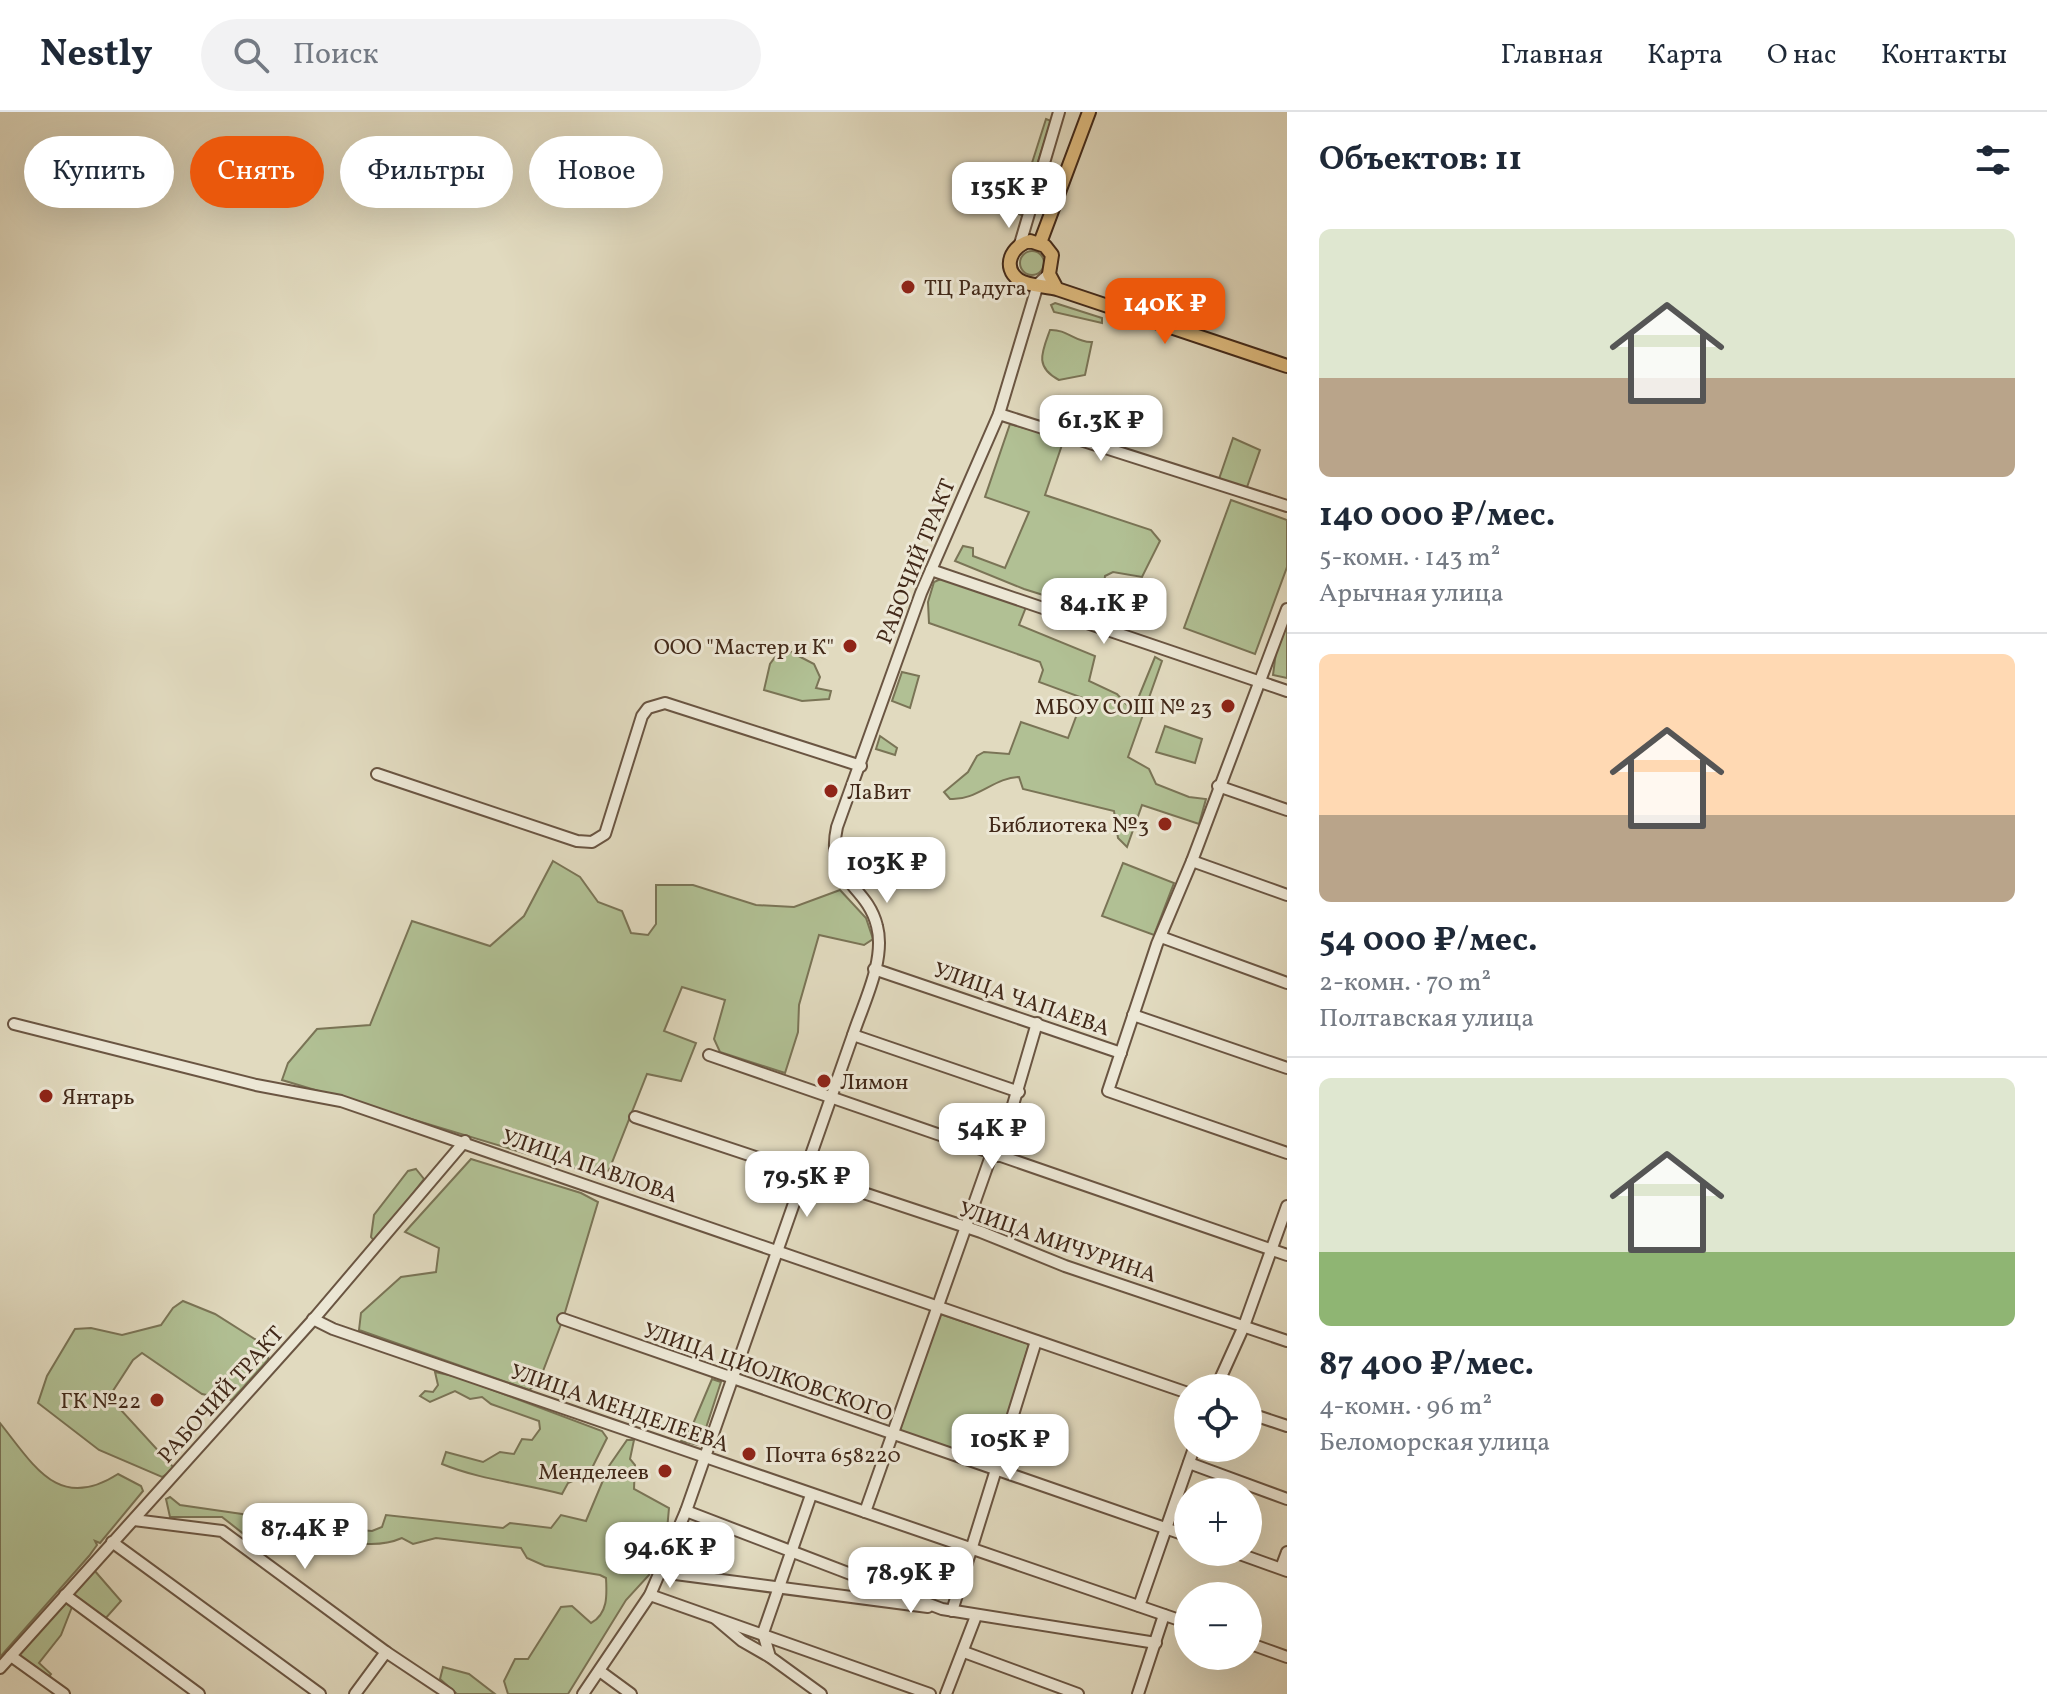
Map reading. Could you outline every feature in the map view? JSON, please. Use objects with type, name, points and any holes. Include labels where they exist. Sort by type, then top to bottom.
[{"type":"main road","points":[[1040,238],[1089,112]]},
{"type":"main road","points":[[1040,238],[1020,244],[1010,259],[1011,270],[1019,279],[1287,366]]},
{"type":"main road","points":[[1040,238],[1052,255],[1049,274],[1057,289]]},
{"type":"street","points":[[1020,244],[1059,112]]},
{"type":"street","points":[[1025,223],[1040,238]]},
{"type":"street","points":[[1038,284],[1049,274]]},
{"type":"street","points":[[1019,279],[1032,306]]},
{"type":"street","name":"РАБОЧИЙ ТРАКТ","points":[[874,969],[879,943],[874,916],[846,880],[833,854],[837,827],[931,570],[999,414],[1038,284]]},
{"type":"street","points":[[999,414],[1287,506]]},
{"type":"street","points":[[931,570],[1287,691]]},
{"type":"street","points":[[1121,1053],[1161,937],[1287,609]]},
{"type":"street","points":[[377,774],[577,841],[592,842],[605,834],[642,716],[648,708],[665,703],[861,766]]},
{"type":"street","points":[[1218,786],[1287,810]]},
{"type":"street","points":[[1192,861],[1287,895]]},
{"type":"street","points":[[1161,937],[1287,983]]},
{"type":"street","points":[[583,1694],[601,1672],[650,1595],[686,1511],[805,1176],[874,969]]},
{"type":"street","name":"УЛИЦА ЧАПАЕВА","points":[[874,969],[1121,1053],[1108,1091],[1287,1153]]},
{"type":"street","points":[[1133,1015],[1287,1068]]},
{"type":"street","points":[[865,1512],[963,1229],[1019,1092],[1037,1023]]},
{"type":"street","name":"УЛИЦА ПАВЛОВА","points":[[14,1024],[256,1085],[341,1101],[465,1141],[935,1308],[1174,1388]]},
{"type":"street","points":[[853,1035],[1019,1092]]},
{"type":"street","points":[[709,1055],[831,1100],[1287,1255]]},
{"type":"street","name":"УЛИЦА МИЧУРИНА","points":[[635,1117],[1287,1341]]},
{"type":"street","name":"РАБОЧИЙ ТРАКТ","points":[[0,1668],[313,1319],[465,1141]]},
{"type":"street","points":[[1222,1374],[1244,1326],[1287,1206]]},
{"type":"street","name":"УЛИЦА МЕНДЕЛЕЕВА","points":[[313,1319],[333,1329],[1174,1618]]},
{"type":"street","name":"УЛИЦА ЦИОЛКОВСКОГО","points":[[563,1319],[1174,1531]]},
{"type":"street","points":[[947,1610],[971,1549],[1036,1341]]},
{"type":"street","points":[[1262,1418],[1287,1426]]},
{"type":"street","points":[[1139,1606],[1189,1463],[1287,1499]]},
{"type":"street","points":[[770,1657],[763,1633],[811,1495]]},
{"type":"street","points":[[686,1511],[947,1610]]},
{"type":"street","points":[[134,1520],[222,1531],[386,1652],[449,1694]]},
{"type":"street","points":[[112,1542],[320,1694]]},
{"type":"street","points":[[1262,1562],[1284,1570],[1287,1552]]},
{"type":"street","points":[[660,1572],[947,1610],[1156,1643]]},
{"type":"street","points":[[65,1595],[199,1694]]},
{"type":"street","points":[[650,1595],[930,1694]]},
{"type":"street","points":[[1138,1694],[1164,1615]]},
{"type":"street","points":[[712,1616],[742,1641],[821,1694]]},
{"type":"street","points":[[946,1694],[976,1616]]},
{"type":"street","points":[[1262,1648],[1287,1657]]},
{"type":"street","points":[[355,1694],[386,1652]]},
{"type":"street","points":[[964,1652],[1078,1694]]},
{"type":"street","points":[[11,1656],[64,1694]]},
{"type":"street","points":[[601,1672],[631,1694]]},
{"type":"green space","points":[[1046,119],[1051,121],[1021,215],[1016,213]]},
{"type":"green space","points":[[1032,251],[1041,254],[1044,263],[1041,272],[1032,275],[1023,272],[1020,263],[1023,254]]},
{"type":"green space","points":[[1055,303],[1102,318],[1102,323],[1054,312],[1051,305]]},
{"type":"green space","points":[[1050,330],[1092,342],[1085,375],[1059,380],[1046,370],[1042,358]]},
{"type":"green space","points":[[1010,424],[1064,439],[1045,495],[1151,530],[1160,541],[1142,577],[1113,572],[1105,576],[1103,595],[1128,611],[1123,620],[1024,589],[955,561],[963,546],[973,548],[973,556],[1005,568],[1029,512],[985,497]]},
{"type":"green space","points":[[1233,438],[1260,450],[1246,490],[1219,479]]},
{"type":"green space","points":[[1231,500],[1287,520],[1287,567],[1255,654],[1184,628]]},
{"type":"green space","points":[[943,578],[1026,607],[1019,625],[1095,656],[1089,681],[1117,694],[1128,706],[1135,706],[1155,657],[1162,661],[1128,757],[1149,769],[1156,784],[1189,797],[1206,799],[1199,824],[1142,805],[1127,847],[1118,838],[1114,811],[1023,789],[1019,777],[959,799],[950,799],[944,792],[968,772],[977,756],[984,752],[1009,754],[1021,722],[1068,738],[1083,698],[1039,682],[1043,670],[1040,662],[929,623],[928,602],[934,582]]},
{"type":"green space","points":[[1287,622],[1287,678],[1273,675],[1276,652]]},
{"type":"green space","points":[[789,651],[814,664],[820,677],[816,688],[831,691],[829,699],[802,701],[764,690],[770,664],[778,653]]},
{"type":"green space","points":[[902,672],[919,676],[910,708],[892,701]]},
{"type":"green space","points":[[1165,726],[1202,739],[1195,763],[1156,752]]},
{"type":"green space","points":[[880,736],[897,748],[895,755],[876,749]]},
{"type":"green space","points":[[553,861],[580,877],[598,902],[622,911],[631,933],[648,935],[656,924],[656,885],[693,885],[756,905],[794,907],[840,890],[866,918],[873,939],[864,945],[819,935],[799,1005],[798,1032],[785,1073],[720,1052],[714,1039],[725,1000],[682,987],[664,1031],[696,1043],[681,1081],[647,1074],[609,1170],[600,1176],[282,1080],[288,1063],[317,1029],[370,1025],[412,921],[490,946],[524,916]]},
{"type":"green space","points":[[1123,863],[1174,883],[1154,935],[1102,916]]},
{"type":"green space","points":[[471,1159],[581,1193],[598,1202],[563,1319],[538,1384],[529,1390],[359,1330],[361,1313],[401,1277],[436,1272],[439,1248],[405,1232]]},
{"type":"green space","points":[[416,1169],[424,1179],[375,1242],[371,1237],[374,1215],[408,1171]]},
{"type":"green space","points":[[183,1301],[215,1314],[269,1348],[268,1360],[232,1400],[202,1394],[142,1353],[133,1360],[109,1397],[175,1469],[162,1477],[99,1450],[38,1403],[47,1376],[75,1329],[91,1328],[122,1335],[161,1325],[173,1308]]},
{"type":"green space","points":[[937,1313],[1029,1344],[994,1464],[899,1431]]},
{"type":"green space","points":[[435,1372],[458,1377],[602,1431],[607,1438],[589,1474],[568,1483],[562,1494],[486,1478],[442,1464],[446,1452],[483,1462],[500,1452],[514,1454],[522,1439],[532,1440],[540,1429],[539,1421],[491,1404],[482,1397],[470,1399],[455,1391],[430,1402],[420,1396],[425,1391],[433,1392],[438,1385]]},
{"type":"green space","points":[[712,1379],[721,1382],[702,1440],[699,1445],[681,1441],[693,1424]]},
{"type":"green space","points":[[0,1423],[37,1468],[64,1486],[80,1488],[97,1485],[118,1474],[141,1486],[143,1491],[100,1543],[95,1541],[97,1545],[89,1556],[0,1657]]},
{"type":"green space","points":[[627,1440],[634,1440],[630,1459],[635,1465],[634,1489],[669,1508],[667,1530],[649,1575],[626,1600],[568,1694],[508,1694],[504,1681],[515,1659],[528,1659],[561,1607],[572,1606],[591,1623],[601,1615],[606,1597],[606,1578],[600,1575],[545,1566],[527,1558],[521,1548],[436,1538],[413,1544],[402,1538],[372,1544],[283,1529],[270,1545],[245,1535],[222,1517],[170,1517],[166,1499],[170,1497],[180,1505],[249,1515],[266,1523],[275,1522],[279,1517],[299,1525],[372,1531],[382,1527],[386,1515],[503,1528],[510,1523],[551,1528],[561,1515],[586,1521],[609,1466]]},
{"type":"green space","points":[[94,1570],[121,1601],[105,1619],[71,1596]]},
{"type":"green space","points":[[66,1603],[72,1607],[61,1635],[39,1663],[51,1674],[48,1678],[17,1656]]},
{"type":"green space","points":[[443,1667],[469,1674],[495,1694],[457,1694],[440,1679]]},
{"type":"place","name":"ТЦ Радуга","points":[[908,287]]},
{"type":"place","name":"ООО \"Мастер и К\"","points":[[850,646]]},
{"type":"place","name":"МБОУ СОШ № 23","points":[[1228,706]]},
{"type":"place","name":"ЛаВит","points":[[831,791]]},
{"type":"place","name":"Библиотека №3","points":[[1165,824]]},
{"type":"place","name":"Лимон","points":[[824,1081]]},
{"type":"place","name":"Янтарь","points":[[46,1096]]},
{"type":"place","name":"ГК №22","points":[[157,1400]]},
{"type":"place","name":"Почта 658220","points":[[749,1454]]},
{"type":"place","name":"Менделеев","points":[[665,1471]]}]
